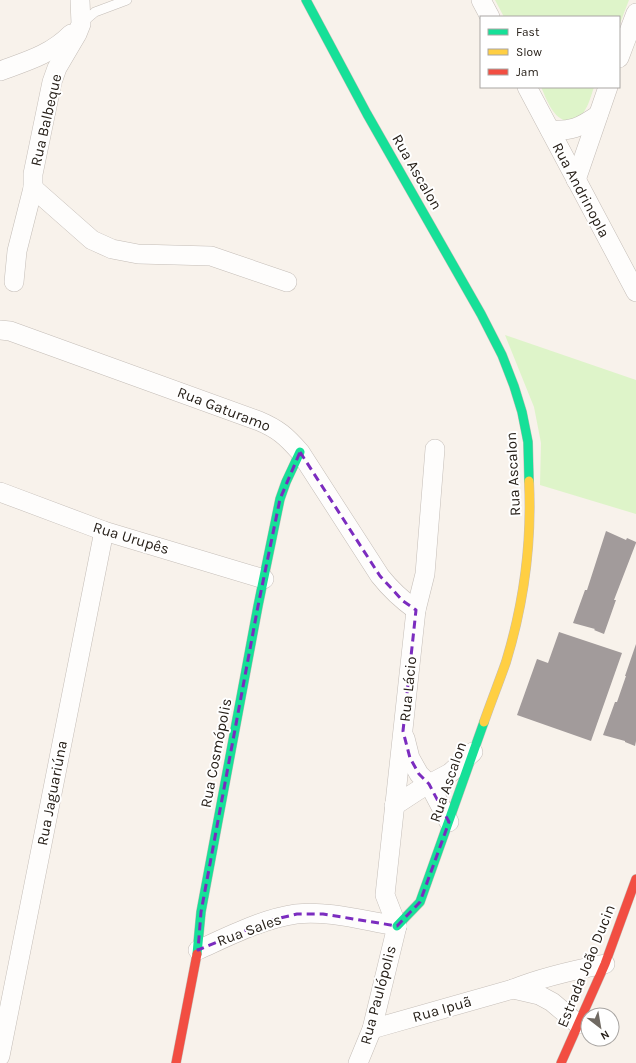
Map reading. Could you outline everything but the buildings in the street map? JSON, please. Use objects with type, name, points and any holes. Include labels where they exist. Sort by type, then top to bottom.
[{"type":"street","name":"Rua Balbeque","points":[[14,282],[17,251],[33,181],[52,82],[60,62],[81,24],[80,0]]},
{"type":"street","name":"Rua Ascalon","points":[[306,0],[502,354],[522,412],[528,442],[530,497],[529,532],[524,580],[517,620],[506,661],[420,902],[397,926]]},
{"type":"street","points":[[481,0],[489,16]]},
{"type":"street","points":[[620,55],[636,13]]},
{"type":"street","points":[[0,71],[35,59],[53,50],[68,38],[81,24]]},
{"type":"street","name":"Rua Andrinopla","points":[[528,88],[636,292]]},
{"type":"street","points":[[576,180],[608,88]]},
{"type":"street","points":[[550,130],[573,129],[598,115]]},
{"type":"street","points":[[33,181],[92,240],[112,249],[138,254],[211,256],[287,282]]},
{"type":"street","name":"Rua Gaturamo","points":[[0,330],[10,331],[275,428],[288,438],[300,452],[380,576],[392,591],[416,610]]},
{"type":"street","name":"Rua Lácio","points":[[397,926],[385,895],[416,610],[425,574],[435,449]]},
{"type":"street","name":"Rua Cosmópolis","points":[[176,1063],[198,950],[201,912],[280,499],[300,452]]},
{"type":"street","name":"Rua Urupês","points":[[0,492],[104,531],[264,579]]},
{"type":"street","name":"Rua Jaguariúna","points":[[0,1056],[104,531]]},
{"type":"street","points":[[403,731],[410,758],[418,774],[429,784],[449,822]]},
{"type":"street","points":[[394,806],[412,793],[450,773],[473,752]]},
{"type":"street","name":"Estrada João Ducin","points":[[560,1063],[605,964],[636,879]]},
{"type":"street","name":"Rua Sales","points":[[198,950],[228,936],[268,921],[297,914],[323,914],[397,926]]},
{"type":"street","name":"Rua Paulópolis","points":[[358,1063],[372,1030],[397,926]]},
{"type":"street","name":"Rua Ipuã","points":[[372,1030],[513,989],[528,983],[605,964]]},
{"type":"street","name":"Rua Ipuã","points":[[513,989],[546,998],[578,1024]]},
{"type":"lane","points":[[81,24],[95,12],[127,0]]},
{"type":"highlighted area","points":[[300,452],[380,576],[403,601],[416,610],[403,731],[410,758],[419,774],[429,784],[449,822],[420,902],[397,926],[323,914],[297,914],[268,921],[198,950],[201,912],[258,606],[280,499]]},
{"type":"green space","points":[[495,0],[629,0],[620,23],[620,16],[503,16]]},
{"type":"green space","points":[[541,88],[594,88],[587,106],[577,119],[567,121],[561,119],[552,110]]},
{"type":"green space","points":[[505,335],[636,380],[636,514],[540,485],[541,443],[534,407]]},
{"type":"traffic: fast","points":[[306,0],[367,114],[481,314],[502,355],[522,412],[528,442],[529,481]]},
{"type":"traffic: fast","points":[[197,954],[201,912],[258,606],[280,499],[300,452]]},
{"type":"traffic: fast","points":[[397,926],[420,902],[484,722]]},
{"type":"traffic: slow","points":[[484,722],[506,662],[518,617],[528,550],[530,504],[529,481]]},
{"type":"traffic: jam","points":[[561,1063],[605,964],[636,879]]},
{"type":"traffic: jam","points":[[176,1063],[197,954]]}]
